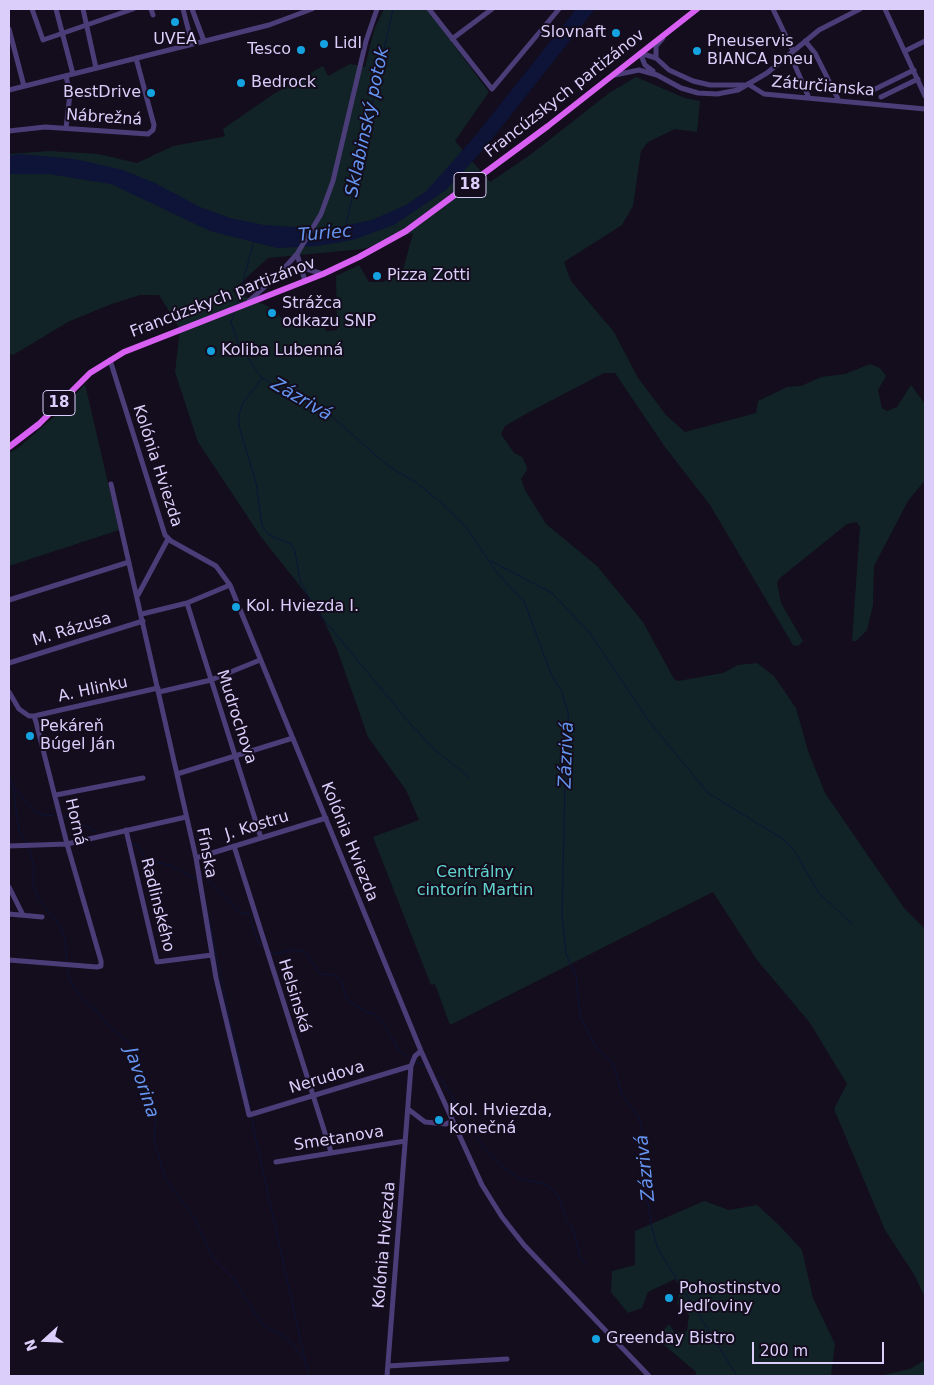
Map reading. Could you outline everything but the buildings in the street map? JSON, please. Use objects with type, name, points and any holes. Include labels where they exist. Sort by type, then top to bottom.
[{"type":"main road","name":"Francúzskych partizánov","points":[[9,447],[39,424],[82,380],[110,360],[154,339],[305,281],[359,258],[412,227],[697,9]]},
{"type":"street","points":[[32,9],[43,40],[117,11],[132,9]]},
{"type":"street","points":[[56,9],[73,74]]},
{"type":"street","points":[[83,9],[96,68]]},
{"type":"street","points":[[183,9],[192,44]]},
{"type":"street","points":[[192,9],[204,41]]},
{"type":"street","points":[[9,90],[269,25],[299,11],[312,9]]},
{"type":"street","points":[[249,301],[277,276],[298,252],[316,224],[332,181],[366,41],[377,9]]},
{"type":"street","points":[[429,9],[492,89],[559,9]]},
{"type":"street","points":[[452,39],[492,9]]},
{"type":"street","points":[[772,9],[792,53],[809,98]]},
{"type":"street","points":[[640,53],[644,65],[657,75],[681,88],[706,94],[726,93],[738,90],[767,73],[830,23],[860,9]]},
{"type":"street","points":[[885,9],[925,96]]},
{"type":"street","points":[[9,29],[24,86]]},
{"type":"street","points":[[656,58],[656,46],[670,30]]},
{"type":"street","points":[[805,41],[815,53],[839,101]]},
{"type":"street","points":[[905,51],[925,41]]},
{"type":"street","points":[[640,53],[656,58],[669,70],[692,82],[710,85],[746,85]]},
{"type":"street","name":"Nábrežná","points":[[9,130],[45,127],[148,134],[153,130],[154,125],[136,58]]},
{"type":"street","points":[[610,76],[639,70],[657,75]]},
{"type":"street","points":[[865,94],[914,70]]},
{"type":"street","points":[[66,76],[70,94],[66,128]]},
{"type":"street","points":[[881,97],[918,79]]},
{"type":"street","name":"Záturčianska","points":[[746,85],[764,94],[925,109]]},
{"type":"street","points":[[298,252],[300,267],[305,281]]},
{"type":"street","points":[[300,267],[322,274]]},
{"type":"street","name":"Kolónia Hviezda","points":[[110,360],[168,539],[216,566],[230,586],[421,1051],[415,1056],[411,1066],[387,1376]]},
{"type":"street","name":"Fínska","points":[[111,484],[196,858],[212,955],[249,1115]]},
{"type":"street","points":[[137,595],[168,539]]},
{"type":"street","points":[[9,600],[129,562]]},
{"type":"street","points":[[142,614],[187,603],[230,586]]},
{"type":"street","name":"Mudrochova","points":[[187,603],[261,838]]},
{"type":"street","name":"M. Rázusa","points":[[9,663],[143,621]]},
{"type":"street","name":"A. Hlinku","points":[[34,716],[211,680],[260,660]]},
{"type":"street","points":[[9,692],[20,709],[29,716],[34,716]]},
{"type":"street","name":"Horná","points":[[9,960],[101,966],[34,716]]},
{"type":"street","points":[[177,774],[292,738]]},
{"type":"street","points":[[56,795],[144,778]]},
{"type":"street","points":[[9,846],[67,844],[186,817]]},
{"type":"street","name":"J. Kostru","points":[[196,858],[326,818]]},
{"type":"street","name":"Radlinského","points":[[126,830],[158,962],[212,955]]},
{"type":"street","name":"Helsinská","points":[[234,846],[331,1152]]},
{"type":"street","points":[[9,887],[24,915]]},
{"type":"street","points":[[9,914],[42,917]]},
{"type":"street","points":[[421,1051],[479,1180],[502,1217],[524,1245],[649,1376]]},
{"type":"street","name":"Nerudova","points":[[249,1115],[411,1066]]},
{"type":"street","points":[[408,1109],[425,1122],[446,1124],[452,1121]]},
{"type":"street","name":"Smetanova","points":[[276,1162],[405,1141]]},
{"type":"street","points":[[388,1366],[507,1359]]},
{"type":"green space","name":"Centrálny cintorín Martin","points":[[384,9],[427,9],[489,92],[455,141],[490,182],[530,155],[609,93],[636,77],[685,98],[700,101],[697,132],[675,129],[648,142],[641,151],[633,206],[622,225],[564,262],[571,281],[614,332],[638,378],[666,415],[685,432],[756,413],[758,401],[787,387],[801,386],[821,377],[845,374],[870,364],[880,368],[886,376],[878,390],[882,408],[887,411],[897,407],[911,385],[925,404],[925,480],[908,501],[874,566],[873,605],[867,630],[856,641],[852,641],[860,527],[857,522],[847,524],[780,578],[777,583],[781,603],[803,641],[798,646],[793,645],[710,505],[665,447],[615,373],[604,373],[531,411],[505,426],[501,434],[514,453],[522,457],[526,465],[527,470],[521,479],[525,490],[546,524],[597,566],[643,622],[674,679],[678,681],[723,673],[738,665],[757,663],[774,676],[796,708],[808,751],[825,793],[904,908],[925,929],[925,1298],[915,1276],[885,1230],[834,1109],[847,1084],[810,1023],[757,960],[713,892],[450,1025],[435,984],[431,985],[373,837],[419,820],[406,790],[368,737],[337,649],[319,610],[261,537],[198,442],[175,372],[180,329],[159,295],[140,295],[109,305],[68,322],[13,355],[9,354],[9,154],[49,151],[98,154],[137,163],[173,146],[225,136],[223,129],[272,95],[323,66],[328,76],[350,64],[365,67],[374,30]],"holes":[[[413,233],[402,274],[382,282],[369,282],[359,265],[336,276],[337,330],[326,331],[324,325],[296,327],[288,325],[272,308],[232,291],[268,258],[363,249]]]},
{"type":"green space","points":[[85,384],[119,530],[9,566],[9,453],[18,448],[62,410]]},
{"type":"green space","points":[[704,1201],[729,1210],[757,1205],[802,1250],[813,1298],[835,1344],[831,1376],[696,1376],[696,1372],[656,1338],[669,1324],[675,1333],[687,1331],[689,1315],[677,1304],[680,1287],[675,1279],[648,1292],[642,1308],[628,1313],[611,1292],[612,1271],[635,1265],[635,1231]]},
{"type":"green space","points":[[925,1360],[925,1376],[879,1376],[910,1369]]},
{"type":"water","name":"Turiec","points":[[576,9],[595,9],[484,149],[446,190],[394,225],[353,240],[318,246],[277,248],[210,231],[111,184],[48,174],[9,174],[9,156],[19,154],[75,159],[123,170],[155,183],[200,207],[230,218],[264,225],[329,229],[372,220],[406,205],[425,192],[475,136]]},
{"type":"waterway","name":"Sklabinský potok","points":[[346,225],[393,9]]},
{"type":"waterway","name":"Zázrivá","points":[[237,304],[254,240]]},
{"type":"waterway","name":"Zázrivá","points":[[234,313],[231,323],[239,345],[262,378],[328,413],[388,466],[417,483],[440,502],[466,527],[498,574],[524,601],[551,674],[562,692],[568,713],[569,744],[565,782],[562,915],[566,954],[576,976],[580,1016],[596,1048],[613,1063],[622,1095],[639,1117],[645,1144],[643,1172],[652,1228],[658,1249],[737,1376]]},
{"type":"waterway","points":[[262,378],[243,403],[239,415],[239,426],[256,483],[262,526],[269,535],[291,544],[295,551],[300,581],[315,609],[406,719],[435,750],[470,778]]},
{"type":"waterway","points":[[491,561],[552,593],[589,632],[649,721],[708,793],[783,839],[796,853],[818,892],[852,924]]},
{"type":"waterway","name":"Javorina","points":[[9,775],[13,787],[19,831],[27,844]]},
{"type":"waterway","points":[[15,789],[33,810],[43,815],[55,816]]},
{"type":"waterway","points":[[63,816],[71,817],[98,833]]},
{"type":"waterway","points":[[132,843],[138,846],[147,860],[169,865],[196,879]]},
{"type":"waterway","name":"Javorina","points":[[29,848],[34,867],[33,884],[39,900],[61,927],[65,941],[67,963]]},
{"type":"waterway","points":[[208,880],[238,912],[249,914],[258,942],[263,947]]},
{"type":"waterway","points":[[206,905],[251,1112]]},
{"type":"waterway","points":[[270,952],[273,954],[292,950],[305,952],[320,974],[337,977],[342,983],[347,1000],[366,1012],[375,1014],[387,1029],[398,1049],[411,1060]]},
{"type":"waterway","name":"Javorina","points":[[67,967],[71,983],[87,1004],[95,1009],[107,1024],[132,1046],[140,1091],[156,1117],[154,1139],[165,1178],[195,1219],[213,1258],[233,1278],[262,1324],[286,1338],[295,1347],[306,1363],[308,1376]]},
{"type":"waterway","points":[[415,1062],[424,1066]]},
{"type":"waterway","points":[[437,1076],[441,1079],[482,1145],[504,1168],[518,1178],[545,1184],[558,1195],[567,1221],[573,1229],[580,1256],[586,1265]]},
{"type":"waterway","points":[[252,1116],[305,1360]]},
{"type":"place","name":"UVEA","points":[[175,22]]},
{"type":"place","name":"Slovnaft","points":[[616,33]]},
{"type":"place","name":"Lidl","points":[[324,44]]},
{"type":"place","name":"Tesco","points":[[301,50]]},
{"type":"place","name":"Pneuservis BIANCA pneu","points":[[697,51]]},
{"type":"place","name":"Bedrock","points":[[241,83]]},
{"type":"place","name":"BestDrive","points":[[151,93]]},
{"type":"place","name":"Pizza Zotti","points":[[377,276]]},
{"type":"place","name":"Strážca odkazu SNP","points":[[272,313]]},
{"type":"place","name":"Koliba Lubenná","points":[[211,351]]},
{"type":"place","name":"Kol. Hviezda I.","points":[[236,607]]},
{"type":"place","name":"Pekáreň Búgel Ján","points":[[30,736]]},
{"type":"place","name":"Kol. Hviezda, konečná","points":[[439,1120]]},
{"type":"place","name":"Pohostinstvo Jedľoviny","points":[[669,1298]]},
{"type":"place","name":"Greenday Bistro","points":[[596,1339]]}]
